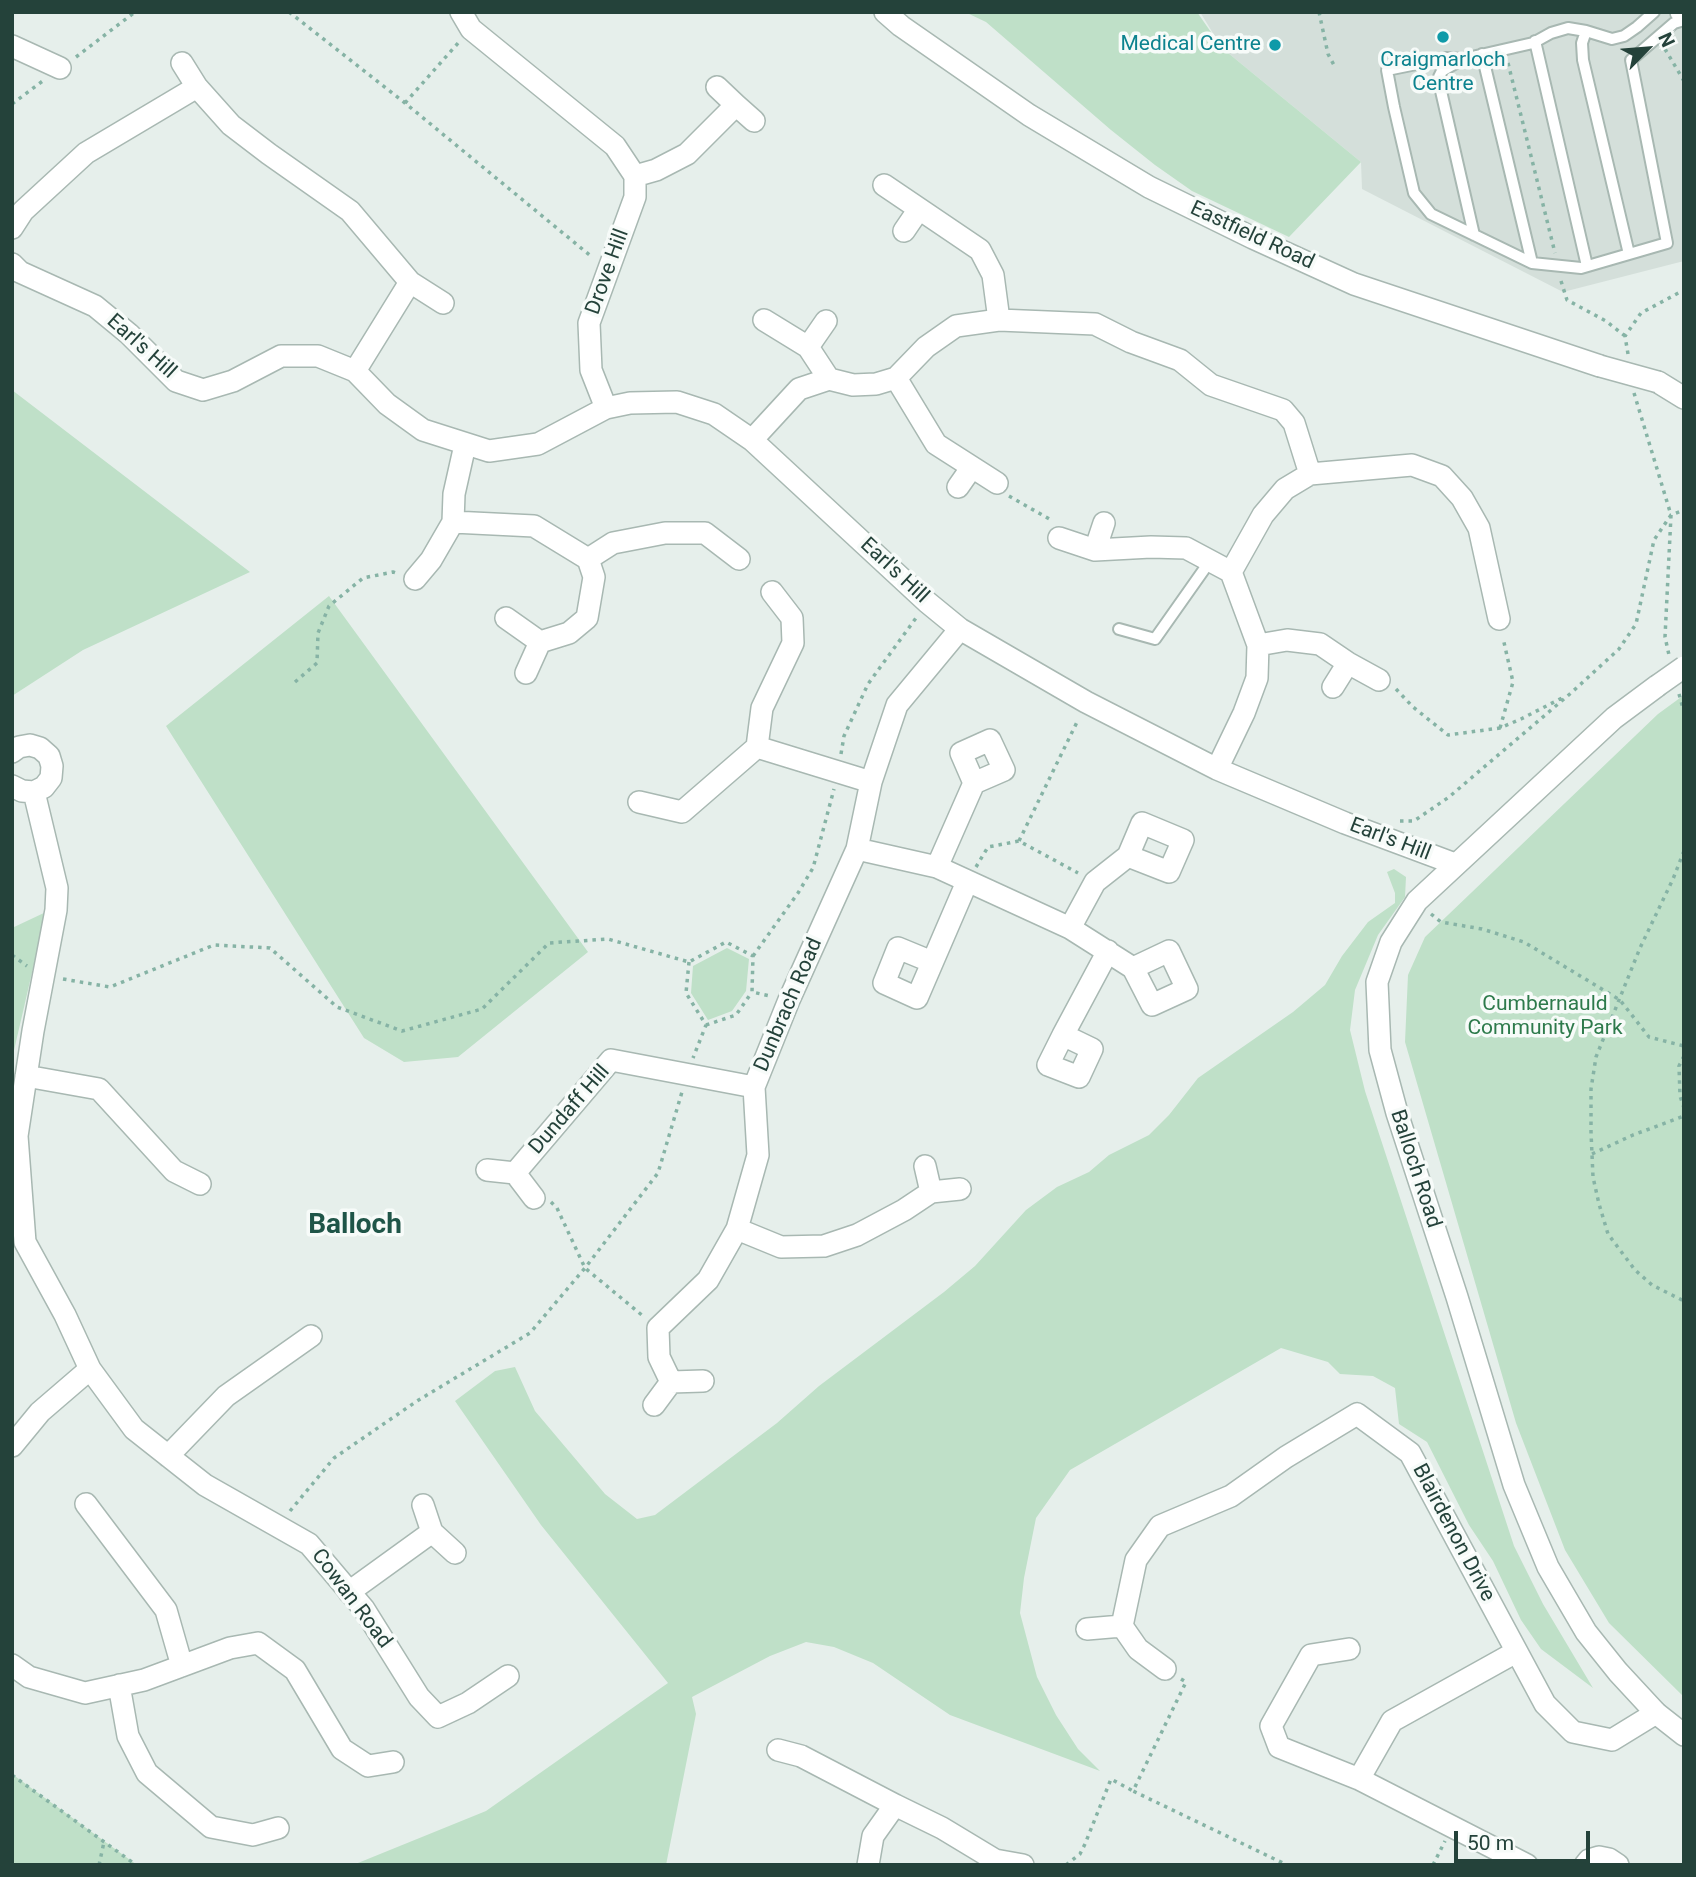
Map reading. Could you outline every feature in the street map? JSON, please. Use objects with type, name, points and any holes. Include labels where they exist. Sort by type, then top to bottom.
[{"type":"street","name":"Eastfield Road","points":[[885,12],[1029,116],[1149,187],[1253,239],[1354,284],[1600,366],[1658,382],[1684,384]]},
{"type":"street","points":[[466,20],[615,146],[635,176],[656,170],[687,154],[736,105]]},
{"type":"street","points":[[12,46],[60,68]]},
{"type":"street","points":[[182,63],[197,87],[231,125],[350,211],[410,282],[443,303]]},
{"type":"street","points":[[12,229],[23,211],[86,153],[197,87]]},
{"type":"street","points":[[717,88],[754,121]]},
{"type":"street","name":"Drove Hill","points":[[606,408],[591,370],[589,323],[635,197],[635,176]]},
{"type":"street","points":[[884,185],[980,250],[993,275],[999,320]]},
{"type":"street","points":[[904,231],[919,209]]},
{"type":"street","name":"Earl's Hill","points":[[12,264],[20,272],[95,306],[129,334],[176,381],[203,390],[233,381],[281,356],[318,356],[355,370],[387,404],[423,430],[489,452],[538,444],[606,408],[630,403],[677,402],[714,414],[752,440],[927,602],[960,629],[1086,702],[1217,769],[1345,823],[1455,864]]},
{"type":"street","points":[[355,370],[410,282]]},
{"type":"street","points":[[764,320],[808,347],[829,379]]},
{"type":"street","points":[[752,440],[799,389],[829,379],[853,385],[876,384],[896,378],[926,347],[956,326],[999,320],[1095,324],[1131,342],[1180,360],[1211,386],[1283,410],[1294,423],[1310,474]]},
{"type":"street","points":[[808,347],[826,321]]},
{"type":"street","points":[[896,378],[936,444],[997,483]]},
{"type":"street","name":"Eastfield Road","points":[[1658,382],[1684,398]]},
{"type":"street","points":[[415,579],[453,522],[454,494],[465,445]]},
{"type":"street","points":[[1231,572],[1263,515],[1285,489],[1310,474],[1412,465],[1442,476],[1462,498],[1479,528],[1499,619]]},
{"type":"street","points":[[958,487],[972,467]]},
{"type":"street","points":[[453,522],[534,526],[588,559],[594,577],[587,618],[569,633],[540,642],[526,673]]},
{"type":"street","points":[[1095,550],[1104,523]]},
{"type":"street","points":[[588,559],[612,544],[665,533],[705,533],[739,559]]},
{"type":"street","points":[[1059,538],[1095,550],[1186,548],[1231,572],[1258,645],[1257,678],[1244,713],[1217,769]]},
{"type":"street","points":[[639,802],[682,812],[757,747],[762,708],[793,643],[792,618],[772,592]]},
{"type":"street","points":[[506,618],[540,642]]},
{"type":"street","name":"Dunbrach Road","points":[[658,1328],[708,1280],[737,1229],[758,1155],[754,1087],[789,1000],[857,849],[870,782],[898,705],[960,629]]},
{"type":"street","points":[[1258,645],[1287,640],[1320,644],[1379,680]]},
{"type":"street","points":[[1332,687],[1348,663]]},
{"type":"street","name":"Balloch Road","points":[[1677,663],[1657,686],[1614,718],[1417,901],[1391,942],[1377,982],[1380,1049],[1397,1113],[1514,1485],[1548,1567],[1586,1632],[1656,1713],[1684,1735]]},
{"type":"street","points":[[12,752],[19,747],[30,745],[40,748],[49,755],[52,766],[51,778],[44,787],[34,792],[22,791],[12,786]]},
{"type":"street","points":[[757,747],[870,782]]},
{"type":"street","points":[[937,867],[974,783]]},
{"type":"street","name":"Cowan Road","points":[[34,792],[57,888],[56,910],[17,1136],[25,1242],[90,1368],[134,1429],[205,1485],[309,1544],[364,1609],[419,1697],[438,1717],[468,1703],[508,1676]]},
{"type":"street","points":[[857,849],[937,867],[1070,928],[1133,968]]},
{"type":"street","points":[[1070,928],[1095,883],[1128,856]]},
{"type":"street","points":[[932,962],[967,882]]},
{"type":"street","points":[[1063,1035],[1108,951]]},
{"type":"street","name":"Dundaff Hill","points":[[515,1173],[611,1060],[754,1087]]},
{"type":"street","points":[[26,1076],[99,1089],[174,1171],[200,1184]]},
{"type":"street","points":[[925,1166],[931,1192]]},
{"type":"street","name":"Dundaff Hill","points":[[487,1170],[515,1173],[534,1198]]},
{"type":"street","points":[[737,1229],[782,1247],[824,1246],[858,1235],[931,1192],[960,1189]]},
{"type":"street","points":[[658,1328],[659,1357],[671,1382]]},
{"type":"street","points":[[168,1456],[226,1396],[311,1336]]},
{"type":"street","points":[[12,1446],[40,1412],[90,1368]]},
{"type":"street","points":[[671,1382],[703,1381]]},
{"type":"street","points":[[654,1405],[671,1382]]},
{"type":"street","name":"Blairdenon Drive","points":[[1122,1626],[1136,1560],[1160,1526],[1231,1496],[1286,1457],[1357,1414],[1410,1453],[1545,1704],[1573,1732],[1612,1740],[1656,1713]]},
{"type":"street","points":[[86,1504],[166,1611],[182,1666]]},
{"type":"street","points":[[423,1505],[432,1532],[455,1553]]},
{"type":"street","points":[[349,1592],[432,1532]]},
{"type":"street","points":[[1087,1629],[1122,1626],[1138,1650],[1165,1669]]},
{"type":"street","points":[[12,1665],[29,1676],[85,1693],[144,1680],[230,1648],[258,1643],[295,1670],[342,1749],[368,1766],[393,1762]]},
{"type":"street","points":[[1349,1649],[1311,1655],[1271,1726],[1279,1747],[1359,1779],[1527,1865]]},
{"type":"street","points":[[1359,1779],[1392,1721],[1516,1652]]},
{"type":"street","points":[[119,1685],[128,1736],[147,1773],[211,1827],[253,1835],[278,1828]]},
{"type":"street","points":[[778,1750],[801,1756],[942,1828],[995,1860],[1023,1865]]},
{"type":"street","points":[[868,1865],[873,1836],[895,1805]]},
{"type":"street","points":[[1585,1865],[1589,1860],[1599,1857],[1609,1858],[1618,1865]]},
{"type":"lane","points":[[1474,235],[1438,78],[1442,71],[1463,59],[1535,41],[1569,28],[1612,40],[1630,32],[1654,12]]},
{"type":"lane","points":[[1463,59],[1446,58],[1387,70],[1414,193],[1431,214],[1532,263],[1581,268],[1667,243],[1631,60],[1683,16]]},
{"type":"lane","points":[[1586,31],[1582,43],[1583,60],[1629,254]]},
{"type":"lane","points":[[1535,41],[1587,266]]},
{"type":"lane","points":[[1482,54],[1532,263]]},
{"type":"lane","points":[[1119,629],[1155,639],[1210,561]]},
{"type":"path","points":[[289,12],[405,103],[609,271]]},
{"type":"path","points":[[1319,12],[1328,54],[1335,67]]},
{"type":"path","points":[[405,103],[466,20]]},
{"type":"path","points":[[1657,36],[1684,81]]},
{"type":"path","points":[[1504,49],[1567,300],[1606,321],[1625,336],[1629,361]]},
{"type":"path","points":[[1625,336],[1641,313],[1684,290]]},
{"type":"path","points":[[1633,387],[1671,515],[1665,637],[1677,663]]},
{"type":"path","points":[[997,483],[998,490],[1059,525],[1059,538]]},
{"type":"path","points":[[1400,821],[1414,821],[1449,797],[1619,649],[1636,624],[1654,540],[1671,515],[1684,510]]},
{"type":"path","points":[[295,682],[317,663],[318,634],[329,606],[363,578],[393,572],[415,579]]},
{"type":"path","points":[[1499,619],[1513,682],[1500,728]]},
{"type":"path","points":[[1379,680],[1386,678],[1413,707],[1448,735],[1500,728],[1570,693]]},
{"type":"path","points":[[1678,692],[1684,712]]},
{"type":"path","points":[[1019,841],[1086,702]]},
{"type":"path","points":[[967,882],[988,847],[1019,841],[1095,883]]},
{"type":"path","points":[[1684,851],[1674,879],[1640,948],[1596,1058],[1591,1089],[1593,1177],[1608,1234],[1635,1270],[1652,1284],[1684,1301]]},
{"type":"path","points":[[1417,901],[1441,922],[1482,929],[1524,942],[1620,1000],[1649,1037],[1684,1046]]},
{"type":"path","points":[[43,976],[110,987],[214,945],[270,948],[337,1007],[402,1031],[482,1009],[549,943],[608,939],[689,962],[726,942],[753,956],[752,992],[736,1015],[706,1025]]},
{"type":"path","points":[[689,962],[686,993],[706,1025]]},
{"type":"path","points":[[752,992],[789,1000]]},
{"type":"path","points":[[278,1526],[334,1458],[417,1401],[530,1333],[585,1268],[659,1172],[687,1075],[706,1025]]},
{"type":"path","points":[[1684,1056],[1679,1066],[1680,1096],[1684,1108]]},
{"type":"path","points":[[1592,1154],[1684,1116]]},
{"type":"path","points":[[534,1198],[541,1192],[557,1208],[585,1268],[658,1328]]},
{"type":"path","points":[[1133,1791],[1186,1682],[1165,1669]]},
{"type":"path","points":[[12,1775],[136,1865]]},
{"type":"path","points":[[1066,1865],[1080,1854],[1111,1779],[1287,1865]]},
{"type":"path","points":[[1433,1865],[1452,1827]]},
{"type":"path","points":[[99,1865],[104,1842]]},
{"type":"shaded area","points":[[1200,12],[1684,12],[1684,261],[1563,292],[1362,189],[1361,162],[1222,48]]},
{"type":"green space","points":[[965,12],[1197,12],[1222,48],[1361,162],[1289,237],[1192,191],[1111,130],[986,22]]},
{"type":"green space","points":[[12,390],[250,572],[83,650],[12,696]]},
{"type":"green space","points":[[329,596],[588,952],[458,1057],[404,1062],[364,1038],[166,726]]},
{"type":"green space","name":"Cumbernauld Community Park","points":[[1684,695],[1684,1697],[1609,1623],[1565,1550],[1516,1423],[1405,1042],[1408,975],[1425,937],[1658,714]]},
{"type":"green space","points":[[1394,869],[1406,877],[1405,897],[1378,935],[1355,990],[1350,1030],[1365,1091],[1514,1546],[1543,1604],[1593,1688],[1541,1649],[1521,1620],[1493,1561],[1469,1525],[1427,1442],[1399,1424],[1395,1388],[1373,1376],[1340,1374],[1328,1362],[1281,1348],[1070,1470],[1036,1518],[1020,1613],[1037,1677],[1056,1715],[1078,1749],[1100,1771],[950,1715],[873,1663],[834,1647],[806,1642],[770,1656],[692,1697],[696,1714],[666,1865],[353,1865],[486,1811],[668,1683],[541,1525],[455,1401],[495,1371],[515,1367],[535,1411],[605,1494],[637,1519],[655,1515],[944,1292],[975,1266],[1026,1210],[1057,1187],[1089,1172],[1109,1155],[1149,1135],[1169,1115],[1198,1078],[1293,1012],[1325,985],[1342,956],[1368,922],[1395,903],[1395,893],[1387,872]]},
{"type":"green space","points":[[46,912],[12,1059],[12,928]]},
{"type":"green space","points":[[727,948],[749,959],[746,991],[732,1011],[708,1020],[691,993],[693,966]]},
{"type":"green space","points":[[12,1774],[137,1865],[12,1865]]},
{"type":"place","name":"Craigmarloch Centre","points":[[1443,37]]},
{"type":"place","name":"Medical Centre","points":[[1275,45]]},
{"type":"district","name":"Balloch","points":[[355,1226]]}]
